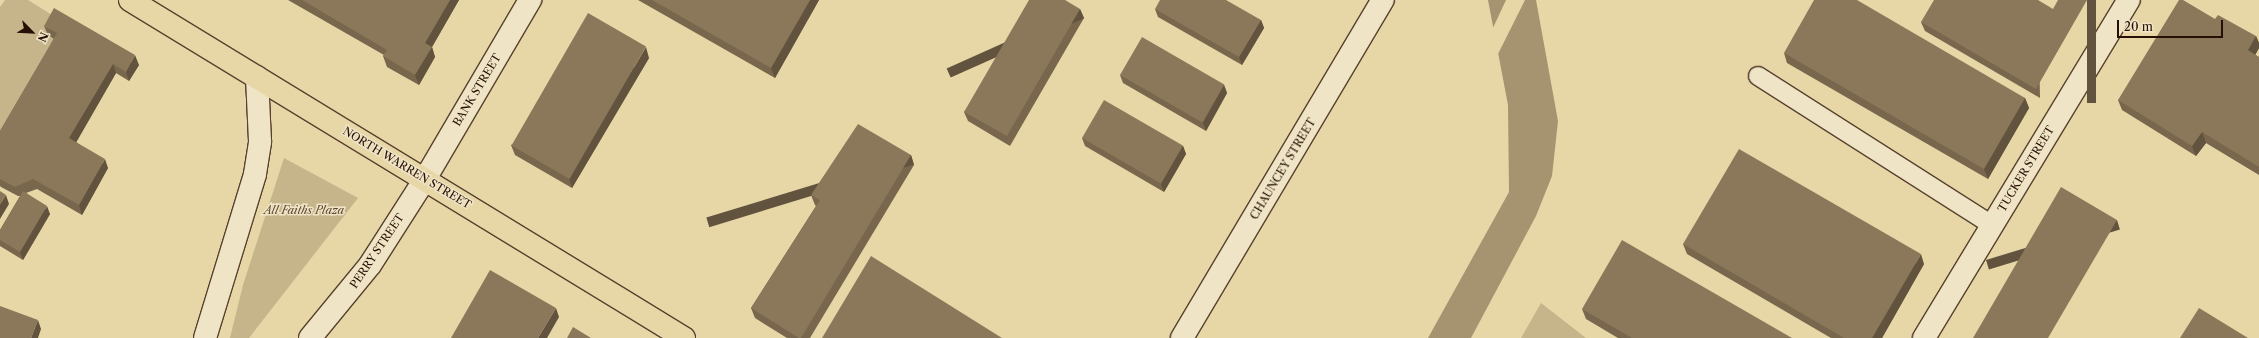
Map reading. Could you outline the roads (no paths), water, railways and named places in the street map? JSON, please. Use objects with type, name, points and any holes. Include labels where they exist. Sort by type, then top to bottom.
[{"type":"main road","name":"NORTH WARREN STREET","points":[[130,0],[684,338]]},
{"type":"street","name":"BANK STREET","points":[[425,179],[530,0]]},
{"type":"street","name":"CHAUNCEY STREET","points":[[1182,338],[1383,0]]},
{"type":"street","name":"TUCKER STREET","points":[[1924,338],[2129,0]]},
{"type":"street","points":[[205,338],[255,174],[260,141],[257,77]]},
{"type":"street","name":"PERRY STREET","points":[[310,338],[370,265],[425,179]]},
{"type":"lane","points":[[1758,76],[1992,225]]},
{"type":"park label","name":"All Faiths Plaza","points":[[304,210]]}]
